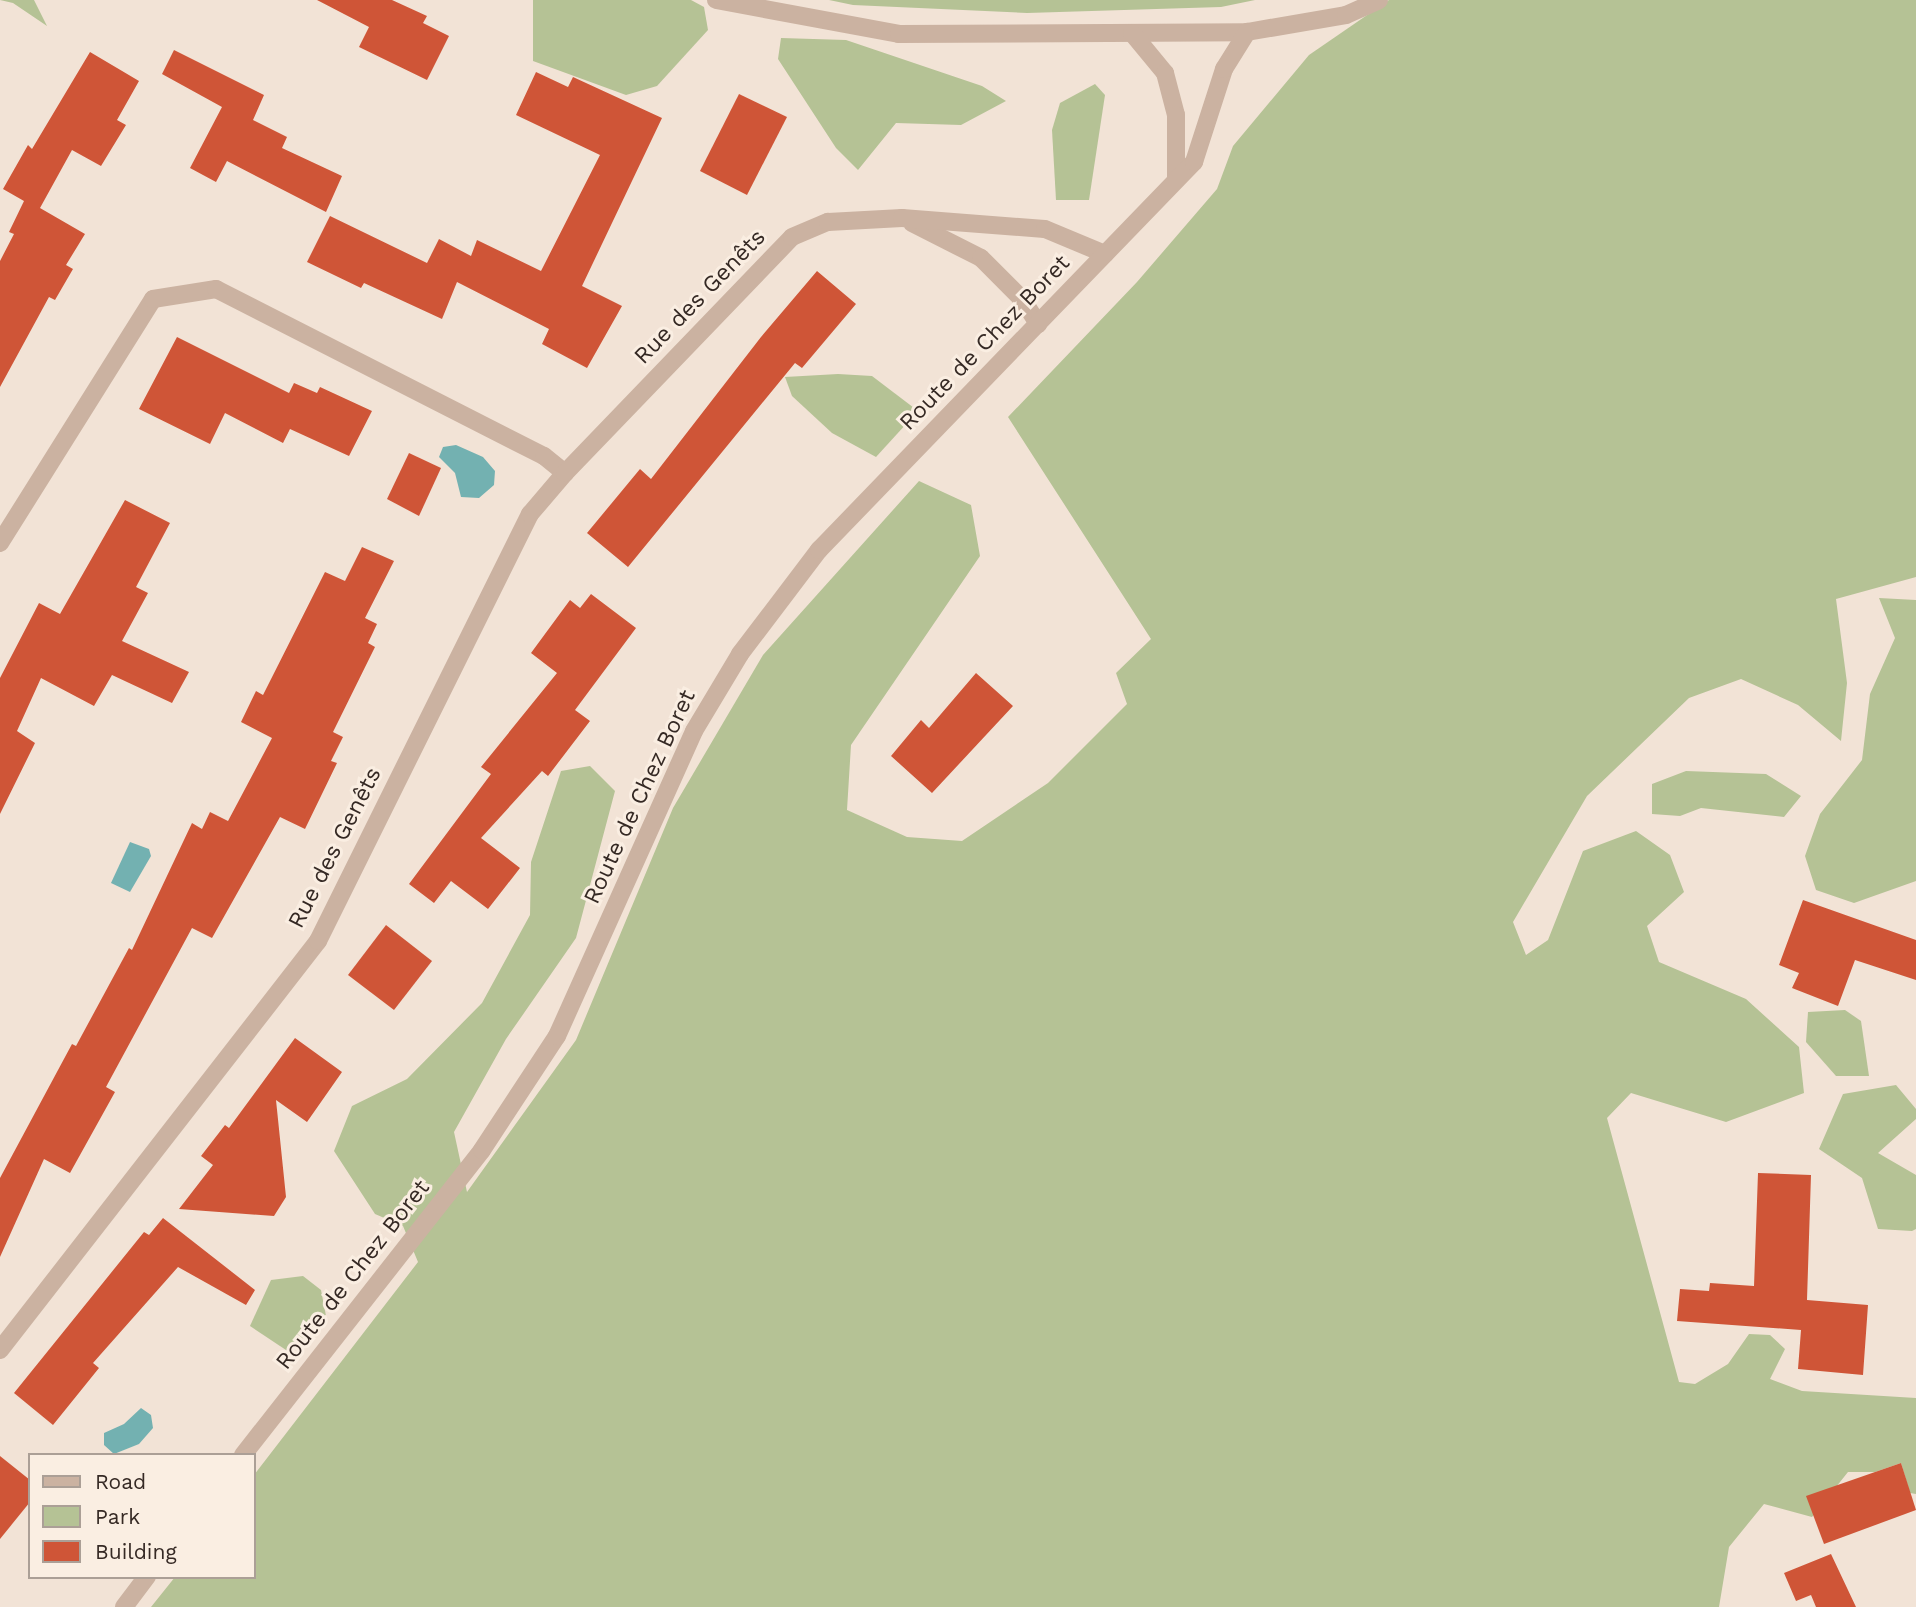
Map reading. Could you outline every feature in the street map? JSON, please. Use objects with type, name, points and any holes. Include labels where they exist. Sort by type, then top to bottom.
[{"type":"street","points":[[716,0],[899,34],[1247,32],[1346,15],[1379,0]]},
{"type":"street","name":"Route de Chez Boret","points":[[245,1453],[482,1150],[557,1037],[694,732],[740,654],[820,550],[1194,162],[1224,69],[1247,32]]},
{"type":"street","points":[[1132,33],[1165,73],[1176,115],[1176,179]]},
{"type":"street","name":"Rue des Genêts","points":[[0,1350],[318,941],[530,514],[565,473],[792,237],[828,222],[902,218],[1045,229],[1105,254]]},
{"type":"street","name":"Rue des Genêts","points":[[902,218],[981,258],[1021,299],[1038,324]]},
{"type":"street","points":[[0,543],[153,299],[216,289],[544,456],[565,473]]},
{"type":"street","points":[[124,1607],[145,1579]]},
{"type":"green space","points":[[0,0],[34,0],[47,26],[13,3]]},
{"type":"green space","points":[[533,0],[691,0],[704,7],[708,30],[657,86],[626,95],[533,61]]},
{"type":"green space","points":[[829,0],[1255,0],[1221,7],[1027,13],[853,5]]},
{"type":"green space","points":[[1389,0],[1916,0],[1916,577],[1836,599],[1847,683],[1841,741],[1798,705],[1741,679],[1689,698],[1587,796],[1513,922],[1526,955],[1548,940],[1583,851],[1636,831],[1670,855],[1684,892],[1647,926],[1659,962],[1746,999],[1799,1047],[1804,1093],[1726,1122],[1631,1093],[1607,1118],[1679,1382],[1695,1384],[1728,1364],[1749,1334],[1770,1335],[1785,1349],[1770,1379],[1802,1391],[1916,1398],[1916,1494],[1910,1493],[1901,1463],[1875,1472],[1848,1472],[1812,1517],[1764,1504],[1729,1547],[1719,1607],[151,1607],[173,1579],[256,1579],[256,1472],[418,1262],[403,1226],[375,1214],[334,1151],[352,1106],[407,1079],[482,1003],[530,915],[531,862],[561,771],[590,766],[615,791],[576,938],[506,1039],[454,1132],[467,1192],[576,1040],[673,808],[763,655],[919,481],[971,505],[980,556],[851,745],[847,810],[907,837],[962,841],[1048,783],[1127,704],[1116,673],[1151,639],[1008,417],[1137,282],[1217,189],[1233,146],[1309,55]]},
{"type":"green space","points":[[781,38],[846,40],[982,86],[1006,101],[961,125],[896,123],[858,170],[836,148],[778,59]]},
{"type":"green space","points":[[1095,84],[1105,95],[1089,200],[1056,200],[1052,130],[1060,103]]},
{"type":"green space","points":[[838,374],[872,376],[918,411],[876,457],[832,433],[792,396],[785,377]]},
{"type":"green space","points":[[1879,598],[1916,600],[1916,881],[1854,903],[1816,890],[1805,856],[1820,814],[1862,760],[1870,694],[1895,638]]},
{"type":"green space","points":[[1686,771],[1766,774],[1801,796],[1784,817],[1701,808],[1680,816],[1652,814],[1652,784]]},
{"type":"green space","points":[[1845,1010],[1861,1021],[1869,1076],[1836,1076],[1806,1042],[1808,1012]]},
{"type":"green space","points":[[1896,1085],[1916,1109],[1916,1119],[1878,1153],[1916,1175],[1916,1229],[1912,1231],[1878,1229],[1862,1178],[1819,1149],[1843,1094]]},
{"type":"green space","points":[[303,1276],[321,1290],[326,1316],[289,1352],[250,1326],[271,1280]]},
{"type":"water","points":[[456,445],[483,457],[495,471],[494,485],[479,498],[461,497],[455,473],[439,457],[443,447]]},
{"type":"water","points":[[130,842],[149,849],[151,856],[130,892],[111,883]]},
{"type":"water","points":[[141,1408],[151,1415],[153,1428],[139,1444],[113,1453],[104,1445],[104,1433],[124,1424]]},
{"type":"building","points":[[317,0],[392,0],[427,16],[423,23],[449,36],[427,80],[359,47],[369,27]]},
{"type":"building","points":[[174,50],[264,95],[253,120],[287,137],[282,148],[342,176],[326,212],[227,161],[216,182],[190,168],[222,107],[162,74]]},
{"type":"building","points":[[90,52],[139,81],[117,120],[126,125],[101,166],[72,150],[40,208],[85,234],[66,265],[73,269],[55,300],[49,297],[0,387],[0,261],[14,234],[9,232],[24,201],[3,189],[28,145],[32,149]]},
{"type":"building","points":[[536,72],[568,87],[573,77],[662,118],[582,286],[622,306],[587,368],[542,344],[549,329],[457,282],[442,319],[364,283],[361,288],[307,262],[330,216],[427,263],[439,239],[471,256],[477,240],[541,271],[600,155],[516,115]]},
{"type":"building","points":[[739,94],[787,117],[747,195],[700,171]]},
{"type":"building","points":[[817,271],[856,304],[802,368],[795,363],[628,567],[587,533],[640,469],[651,479],[761,337]]},
{"type":"building","points":[[177,337],[289,393],[294,383],[317,393],[320,387],[372,411],[349,456],[290,429],[283,443],[225,413],[210,444],[139,409]]},
{"type":"building","points":[[409,453],[441,468],[419,516],[387,499]]},
{"type":"building","points":[[125,500],[170,523],[136,587],[148,593],[122,641],[189,672],[172,703],[112,675],[94,706],[41,678],[17,731],[35,743],[0,814],[0,678],[39,603],[60,614]]},
{"type":"building","points":[[362,547],[394,561],[365,618],[377,624],[368,643],[375,647],[333,732],[343,737],[331,761],[337,763],[305,829],[280,817],[212,938],[192,928],[106,1087],[115,1092],[70,1173],[44,1159],[0,1257],[0,1178],[72,1044],[76,1046],[129,948],[132,950],[192,823],[202,829],[210,812],[228,821],[272,738],[241,722],[256,691],[263,695],[325,572],[345,581]]},
{"type":"building","points":[[591,594],[636,628],[575,710],[590,721],[548,776],[542,771],[481,838],[520,868],[488,909],[451,881],[434,903],[409,884],[491,774],[481,767],[557,673],[531,653],[570,600],[580,608]]},
{"type":"building","points":[[976,673],[1013,706],[932,793],[891,756],[921,720],[929,728]]},
{"type":"building","points":[[1803,900],[1916,940],[1916,980],[1855,960],[1838,1006],[1792,988],[1799,973],[1779,965]]},
{"type":"building","points":[[386,925],[432,961],[394,1010],[348,975]]},
{"type":"building","points":[[295,1038],[342,1072],[307,1122],[276,1100],[286,1197],[274,1216],[179,1209],[213,1165],[201,1156],[225,1125],[229,1128]]},
{"type":"building","points":[[1758,1173],[1811,1175],[1807,1300],[1868,1305],[1863,1375],[1798,1369],[1801,1330],[1677,1321],[1680,1289],[1709,1291],[1710,1283],[1754,1286]]},
{"type":"building","points":[[163,1218],[255,1290],[246,1305],[178,1267],[93,1363],[99,1368],[53,1425],[14,1393],[144,1232],[149,1235]]},
{"type":"building","points":[[0,1456],[28,1478],[28,1504],[0,1539]]},
{"type":"building","points":[[1901,1463],[1916,1510],[1824,1544],[1806,1496]]},
{"type":"building","points":[[1831,1554],[1856,1607],[1816,1607],[1811,1595],[1796,1601],[1784,1573]]}]
